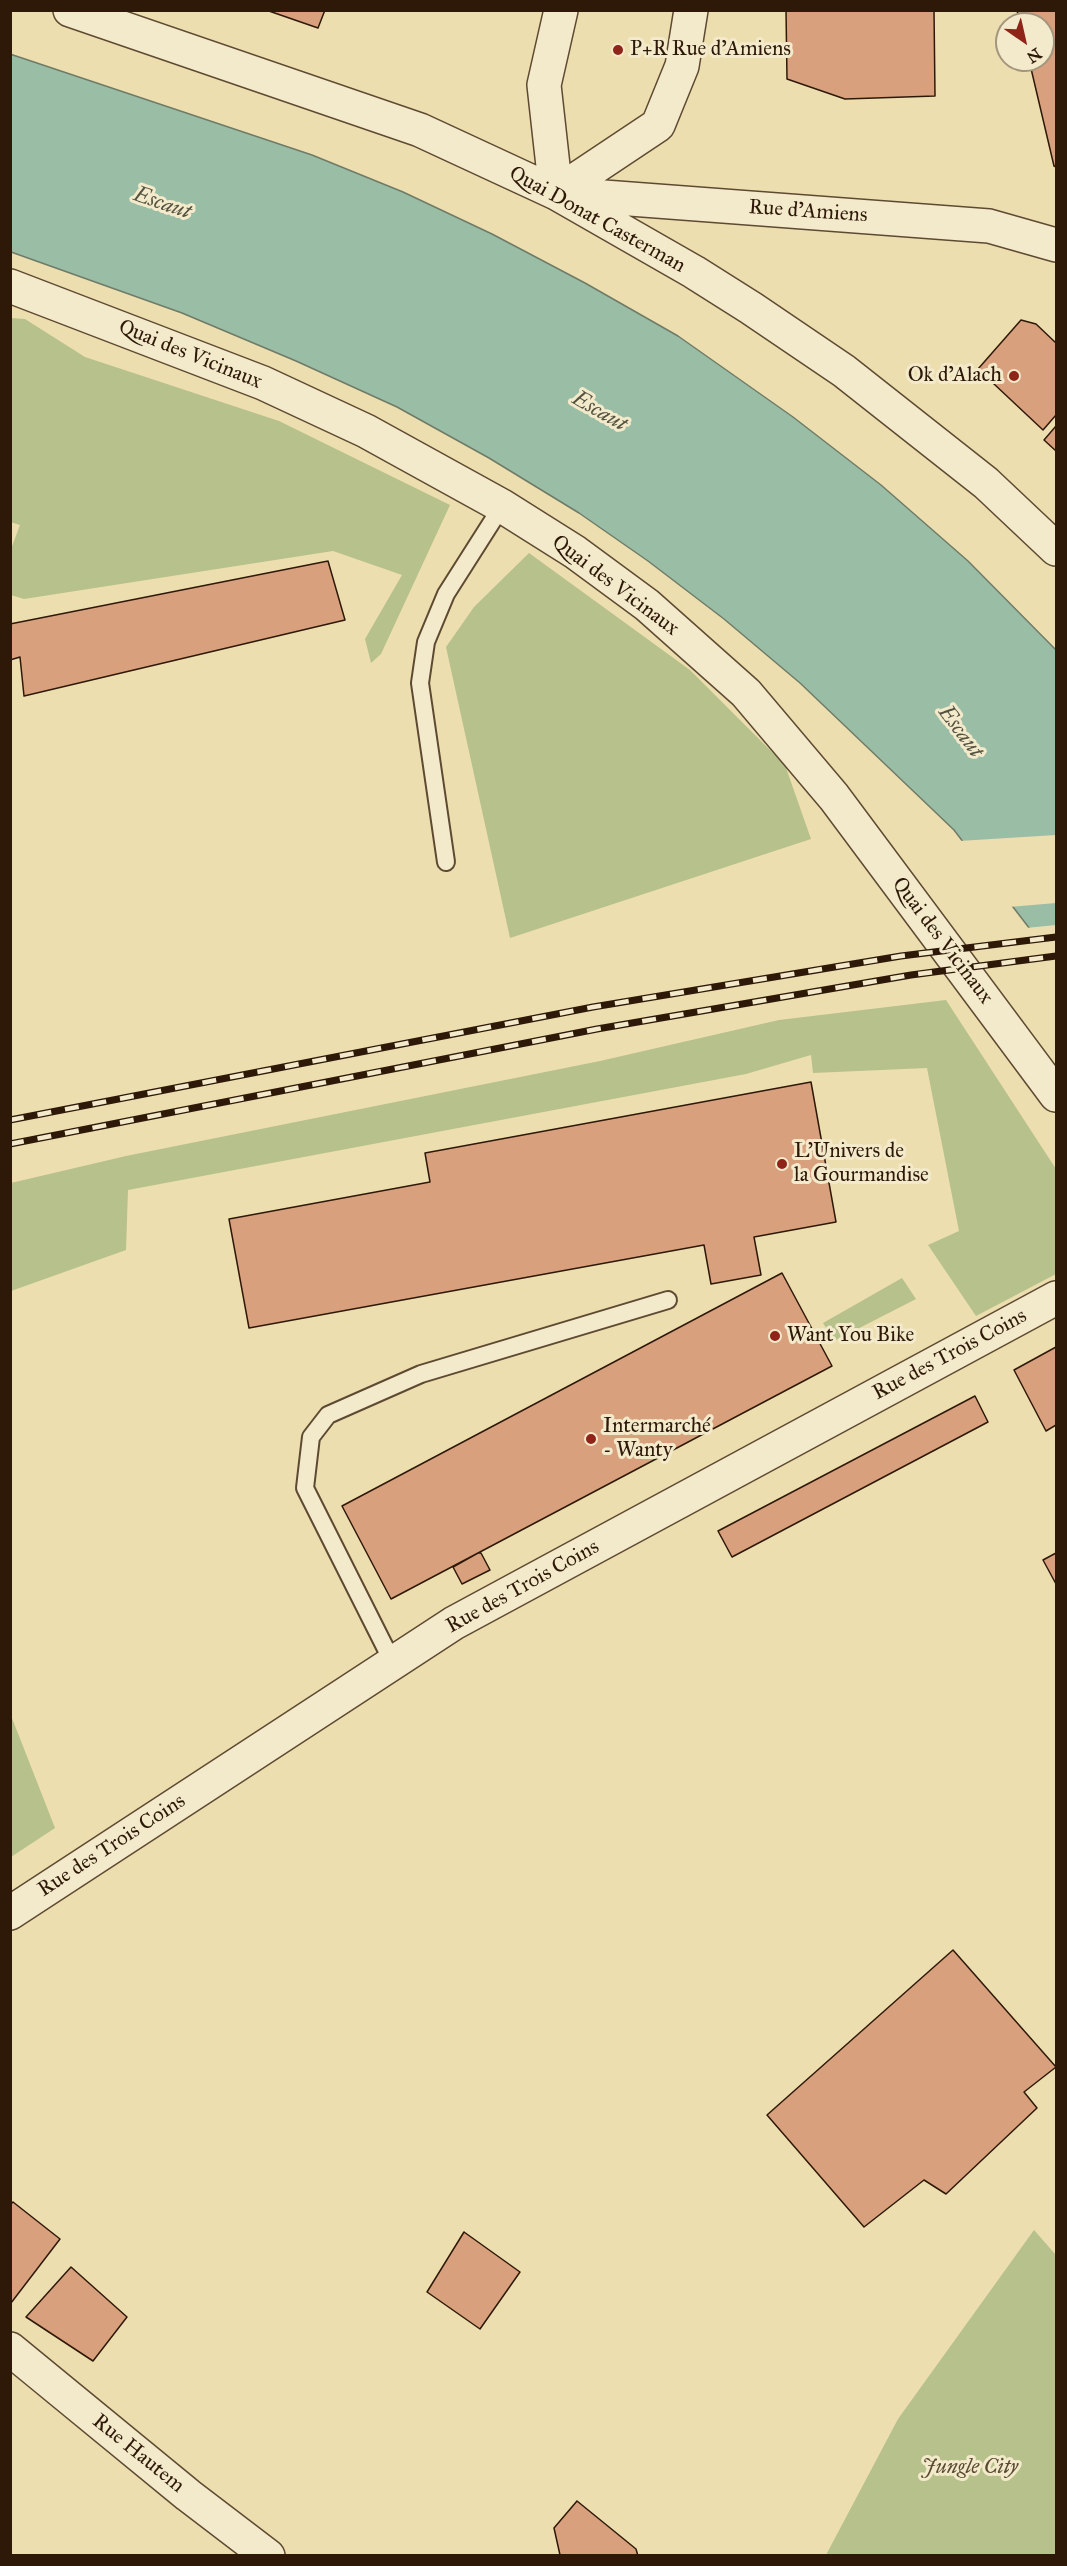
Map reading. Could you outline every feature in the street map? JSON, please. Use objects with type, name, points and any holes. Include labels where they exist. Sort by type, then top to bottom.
[{"type":"street","name":"Quai Donat Casterman","points":[[70,10],[420,130],[556,194],[722,290],[844,371],[986,483],[1056,549]]},
{"type":"street","points":[[561,10],[544,85],[556,194],[658,125],[682,66],[691,10]]},
{"type":"street","name":"Rue d'Amiens","points":[[556,194],[989,226],[1056,245]]},
{"type":"street","name":"Quai des Vicinaux","points":[[10,286],[263,383],[366,431],[502,506],[575,552],[647,605],[746,693],[834,797],[1056,1095]]},
{"type":"street","name":"Rue des Trois Coins","points":[[10,1912],[454,1623],[1056,1298]]},
{"type":"street","name":"Rue Hautem","points":[[10,2349],[268,2556]]},
{"type":"lane","points":[[446,862],[420,682],[426,642],[446,594],[502,506]]},
{"type":"lane","points":[[393,1663],[305,1488],[311,1437],[328,1415],[421,1374],[668,1300]]},
{"type":"green space","points":[[11,318],[25,319],[85,357],[279,421],[450,505],[381,654],[371,663],[365,639],[402,575],[333,551],[24,599],[11,595],[11,549],[20,525],[10,522]]},
{"type":"green space","points":[[529,553],[690,670],[785,765],[811,839],[510,938],[446,647],[474,607]]},
{"type":"green space","points":[[946,1000],[1056,1169],[1056,1274],[976,1316],[928,1245],[959,1231],[927,1068],[813,1073],[811,1055],[746,1074],[128,1190],[126,1250],[11,1291],[11,1183],[126,1156],[600,1061],[779,1020]]},
{"type":"green space","points":[[902,1278],[916,1299],[834,1341],[823,1323]]},
{"type":"green space","points":[[10,1713],[55,1828],[11,1857],[10,1857]]},
{"type":"green space","name":"Jungle City","points":[[1034,2230],[1056,2255],[1056,2555],[826,2555],[898,2419]]},
{"type":"water","name":"Escaut","points":[[10,54],[312,155],[403,192],[492,234],[678,336],[793,417],[881,485],[968,561],[1056,650],[1056,963],[954,830],[800,683],[724,619],[648,561],[579,513],[489,458],[397,407],[182,313],[11,252]]},
{"type":"pier","points":[[1056,835],[1056,903],[1009,907],[959,841]]},
{"type":"pier","points":[[1056,925],[1056,966],[1026,928]]},
{"type":"building","points":[[266,10],[325,10],[318,28]]},
{"type":"building","points":[[786,10],[934,10],[935,96],[845,99],[787,79]]},
{"type":"building","points":[[1017,10],[1056,10],[1056,167],[1032,72],[1055,72],[1055,12],[1017,12]]},
{"type":"building","points":[[1021,320],[1036,324],[1056,343],[1056,415],[1043,430],[978,369]]},
{"type":"building","points":[[1056,426],[1056,451],[1044,440]]},
{"type":"building","points":[[328,561],[345,620],[24,696],[20,657],[10,660],[10,624]]},
{"type":"building","points":[[811,1082],[836,1222],[754,1237],[761,1275],[711,1284],[704,1245],[249,1328],[229,1219],[430,1182],[425,1153]]},
{"type":"building","points":[[782,1273],[832,1366],[391,1599],[342,1506]]},
{"type":"building","points":[[1056,1347],[1056,1425],[1046,1431],[1014,1370]]},
{"type":"building","points":[[975,1396],[988,1422],[732,1557],[718,1531]]},
{"type":"building","points":[[481,1553],[490,1570],[462,1584],[453,1567]]},
{"type":"building","points":[[1056,1553],[1056,1584],[1043,1560]]},
{"type":"building","points":[[953,1950],[1056,2067],[1024,2092],[1037,2108],[946,2194],[924,2180],[864,2227],[767,2115]]},
{"type":"building","points":[[13,2202],[60,2239],[11,2303],[10,2205]]},
{"type":"building","points":[[464,2232],[520,2272],[480,2329],[427,2292]]},
{"type":"building","points":[[71,2267],[127,2317],[93,2361],[26,2317]]},
{"type":"building","points":[[577,2501],[636,2549],[638,2556],[560,2555],[554,2528]]},
{"type":"railway","points":[[10,1120],[593,1007],[901,956],[1056,937]]},
{"type":"railway","points":[[10,1144],[597,1029],[911,975],[1056,956]]},
{"type":"place","name":"P+R Rue d'Amiens","points":[[618,50]]},
{"type":"place","name":"Ok d'Alach","points":[[1014,376]]},
{"type":"place","name":"L'Univers de la Gourmandise","points":[[782,1164]]},
{"type":"place","name":"Want You Bike","points":[[775,1336]]},
{"type":"place","name":"Intermarché - Wanty","points":[[591,1439]]}]
